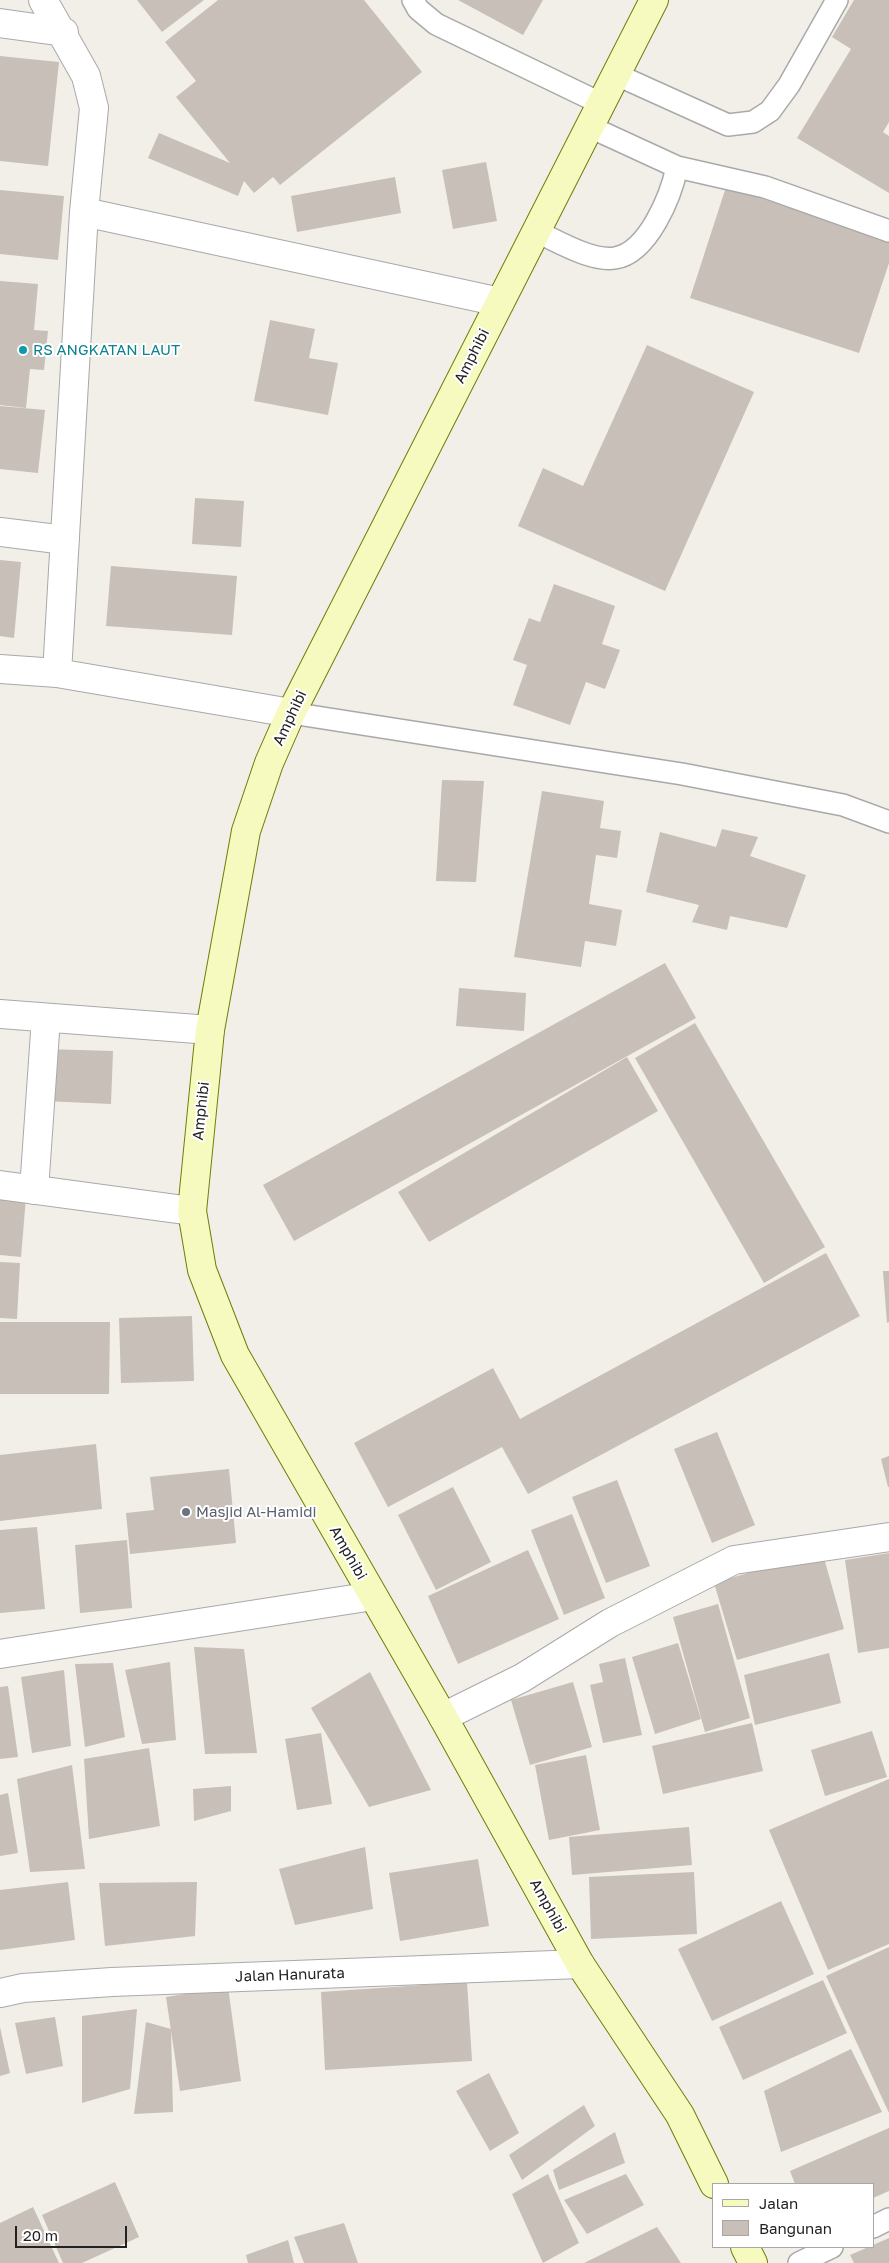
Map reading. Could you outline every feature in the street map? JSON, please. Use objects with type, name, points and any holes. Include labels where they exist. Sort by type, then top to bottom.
[{"type":"main road","name":"Amphibi","points":[[654,0],[291,713],[269,763],[246,831],[210,1030],[192,1210],[202,1270],[235,1355],[442,1717],[580,1964],[680,2115],[714,2183]]},
{"type":"main road","points":[[744,2248],[752,2263]]},
{"type":"street","points":[[43,0],[64,32],[86,76],[94,108],[84,212],[57,673]]},
{"type":"street","points":[[0,23],[64,32]]},
{"type":"street","points":[[84,212],[500,302]]},
{"type":"street","points":[[0,532],[65,540]]},
{"type":"street","points":[[0,669],[57,673],[291,713]]},
{"type":"street","points":[[0,1014],[210,1030]]},
{"type":"street","points":[[34,1190],[46,1018]]},
{"type":"street","points":[[0,1185],[192,1210]]},
{"type":"street","points":[[442,1717],[522,1678],[610,1623],[734,1560],[889,1537]]},
{"type":"street","points":[[0,1654],[373,1596]]},
{"type":"street","name":"Jalan Hanurata","points":[[0,1992],[23,1988],[112,1982],[580,1964]]},
{"type":"lane","points":[[413,0],[418,9],[436,24],[594,115],[677,167],[765,188],[889,231]]},
{"type":"lane","points":[[615,74],[728,125],[753,122],[770,111],[789,85],[837,0]]},
{"type":"lane","points":[[535,231],[589,255],[614,258],[628,253],[646,236],[665,204],[677,167]]},
{"type":"lane","points":[[291,713],[682,774],[843,805],[889,822]]},
{"type":"lane","points":[[874,2226],[889,2219]]},
{"type":"lane","points":[[799,2263],[830,2248]]},
{"type":"building","points":[[137,0],[204,0],[162,32]]},
{"type":"building","points":[[218,0],[364,0],[422,72],[280,185],[273,177],[254,193],[244,181],[238,196],[148,158],[159,133],[230,163],[176,97],[196,81],[165,42]]},
{"type":"building","points":[[458,0],[543,0],[523,35]]},
{"type":"building","points":[[854,0],[889,0],[889,122],[883,132],[889,136],[889,193],[797,138],[851,49],[832,37]]},
{"type":"building","points":[[0,56],[59,62],[48,166],[0,161]]},
{"type":"building","points":[[486,162],[497,221],[453,229],[442,170]]},
{"type":"building","points":[[395,177],[401,213],[297,232],[291,196]]},
{"type":"building","points":[[726,187],[889,239],[889,263],[859,353],[690,298]]},
{"type":"building","points":[[0,190],[64,196],[58,260],[0,254]]},
{"type":"building","name":"RS ANGKATAN LAUT","points":[[0,281],[38,284],[34,330],[48,331],[44,370],[30,369],[26,408],[0,405]]},
{"type":"building","points":[[270,320],[315,329],[309,358],[338,363],[328,415],[254,401]]},
{"type":"building","points":[[647,345],[754,392],[665,591],[518,526],[543,468],[583,486]]},
{"type":"building","points":[[0,406],[45,410],[38,473],[0,469]]},
{"type":"building","points":[[195,498],[244,501],[241,547],[192,544]]},
{"type":"building","points":[[0,560],[21,562],[14,638],[0,636]]},
{"type":"building","points":[[111,566],[237,576],[232,635],[106,626]]},
{"type":"building","points":[[554,584],[615,606],[602,644],[620,650],[605,689],[586,682],[570,725],[513,705],[527,665],[513,660],[529,618],[540,622]]},
{"type":"building","points":[[442,780],[484,781],[476,882],[436,881]]},
{"type":"building","points":[[542,791],[604,801],[600,828],[621,831],[617,858],[596,855],[589,904],[622,910],[616,946],[585,941],[581,967],[514,957]]},
{"type":"building","points":[[722,829],[758,837],[750,856],[806,875],[787,928],[730,916],[727,930],[692,922],[699,905],[646,892],[660,832],[716,847]]},
{"type":"building","points":[[665,963],[696,1018],[294,1241],[263,1185]]},
{"type":"building","points":[[459,988],[526,993],[524,1031],[456,1026]]},
{"type":"building","points":[[695,1023],[825,1247],[764,1283],[635,1058]]},
{"type":"building","points":[[46,1049],[113,1051],[111,1104],[44,1101]]},
{"type":"building","points":[[627,1057],[658,1111],[429,1242],[398,1192]]},
{"type":"building","points":[[0,1195],[26,1197],[21,1257],[0,1255]]},
{"type":"building","points":[[826,1253],[860,1316],[528,1494],[502,1447],[388,1507],[354,1443],[493,1368],[520,1419]]},
{"type":"building","points":[[0,1262],[20,1263],[17,1319],[0,1318]]},
{"type":"building","points":[[883,1271],[889,1271],[889,1322],[887,1323]]},
{"type":"building","points":[[192,1316],[194,1381],[121,1383],[119,1318]]},
{"type":"building","points":[[0,1322],[110,1322],[109,1394],[0,1394]]},
{"type":"building","points":[[717,1432],[755,1525],[712,1543],[674,1449]]},
{"type":"building","points":[[96,1444],[102,1509],[0,1521],[0,1455]]},
{"type":"building","points":[[889,1456],[889,1487],[888,1487],[881,1459]]},
{"type":"building","name":"Masjid Al-Hamidi","points":[[229,1469],[236,1543],[130,1554],[126,1513],[154,1510],[150,1477]]},
{"type":"building","points":[[617,1480],[650,1566],[606,1583],[572,1497]]},
{"type":"building","points":[[453,1487],[491,1562],[436,1590],[398,1515]]},
{"type":"building","points":[[572,1514],[605,1598],[564,1615],[531,1530]]},
{"type":"building","points":[[37,1527],[45,1609],[0,1613],[0,1530]]},
{"type":"building","points":[[127,1540],[132,1608],[80,1613],[75,1545]]},
{"type":"building","points":[[528,1550],[559,1619],[458,1664],[428,1596]]},
{"type":"building","points":[[822,1551],[844,1629],[737,1660],[714,1583]]},
{"type":"building","points":[[889,1553],[889,1648],[858,1653],[845,1560]]},
{"type":"building","points":[[718,1604],[750,1718],[705,1732],[673,1617]]},
{"type":"building","points":[[678,1643],[701,1719],[655,1734],[632,1657]]},
{"type":"building","points":[[194,1647],[244,1649],[257,1753],[205,1754]]},
{"type":"building","points":[[829,1653],[841,1703],[755,1725],[744,1675]]},
{"type":"building","points":[[625,1658],[642,1735],[603,1743],[590,1685],[603,1682],[599,1664]]},
{"type":"building","points":[[170,1662],[176,1740],[142,1744],[125,1670]]},
{"type":"building","points":[[113,1663],[125,1737],[85,1747],[75,1664]]},
{"type":"building","points":[[64,1670],[71,1746],[32,1753],[21,1677]]},
{"type":"building","points":[[370,1672],[431,1790],[369,1807],[311,1708]]},
{"type":"building","points":[[573,1682],[592,1747],[530,1765],[511,1700]]},
{"type":"building","points":[[8,1686],[18,1757],[0,1759],[0,1687]]},
{"type":"building","points":[[752,1723],[763,1771],[663,1794],[652,1746]]},
{"type":"building","points":[[872,1731],[887,1777],[825,1796],[811,1750]]},
{"type":"building","points":[[321,1733],[332,1804],[297,1810],[285,1739]]},
{"type":"building","points":[[149,1748],[160,1826],[89,1839],[84,1759]]},
{"type":"building","points":[[586,1755],[600,1830],[549,1840],[535,1765]]},
{"type":"building","points":[[72,1765],[85,1869],[30,1872],[17,1779]]},
{"type":"building","points":[[889,1779],[889,1944],[828,1970],[769,1830]]},
{"type":"building","points":[[231,1786],[231,1811],[194,1821],[193,1789]]},
{"type":"building","points":[[8,1793],[18,1853],[0,1856],[0,1795]]},
{"type":"building","points":[[689,1827],[692,1865],[572,1875],[569,1837]]},
{"type":"building","points":[[365,1847],[373,1909],[295,1925],[279,1869]]},
{"type":"building","points":[[478,1859],[489,1926],[400,1941],[389,1873]]},
{"type":"building","points":[[694,1872],[697,1934],[591,1939],[589,1877]]},
{"type":"building","points":[[68,1882],[75,1940],[0,1950],[0,1890]]},
{"type":"building","points":[[197,1882],[195,1936],[105,1946],[99,1883]]},
{"type":"building","points":[[781,1901],[814,1974],[712,2021],[678,1949]]},
{"type":"building","points":[[889,1947],[889,2113],[826,1976]]},
{"type":"building","points":[[823,1980],[847,2033],[743,2080],[719,2027]]},
{"type":"building","points":[[467,1982],[472,2061],[325,2070],[321,1992]]},
{"type":"building","points":[[228,1987],[241,2081],[180,2091],[166,1997]]},
{"type":"building","points":[[137,2009],[130,2089],[82,2103],[82,2016]]},
{"type":"building","points":[[55,2017],[63,2066],[26,2074],[15,2023]]},
{"type":"building","points":[[146,2022],[171,2029],[173,2112],[134,2114]]},
{"type":"building","points":[[0,2027],[10,2073],[0,2076]]},
{"type":"building","points":[[851,2049],[882,2112],[781,2152],[764,2091]]},
{"type":"building","points":[[489,2073],[519,2133],[490,2151],[456,2091]]},
{"type":"building","points":[[584,2105],[595,2126],[522,2180],[509,2155]]},
{"type":"building","points":[[889,2128],[889,2191],[874,2198],[874,2183],[795,2183],[790,2171]]},
{"type":"building","points":[[615,2132],[625,2163],[559,2190],[553,2170]]},
{"type":"building","points":[[548,2174],[579,2243],[543,2263],[512,2194]]},
{"type":"building","points":[[626,2174],[644,2205],[587,2234],[564,2200]]},
{"type":"building","points":[[115,2182],[139,2237],[82,2263],[63,2263],[42,2215]]},
{"type":"building","points":[[33,2207],[59,2263],[0,2263],[0,2223]]},
{"type":"building","points":[[344,2223],[358,2263],[304,2263],[294,2237]]},
{"type":"building","points":[[657,2227],[681,2263],[584,2263]]},
{"type":"building","points":[[889,2238],[889,2263],[854,2263],[850,2255],[866,2248],[874,2248],[874,2245]]},
{"type":"building","points":[[288,2240],[294,2263],[248,2263],[246,2255]]},
{"type":"place","name":"RS ANGKATAN LAUT","points":[[23,350]]},
{"type":"place","name":"Masjid Al-Hamidi","points":[[186,1512]]}]
